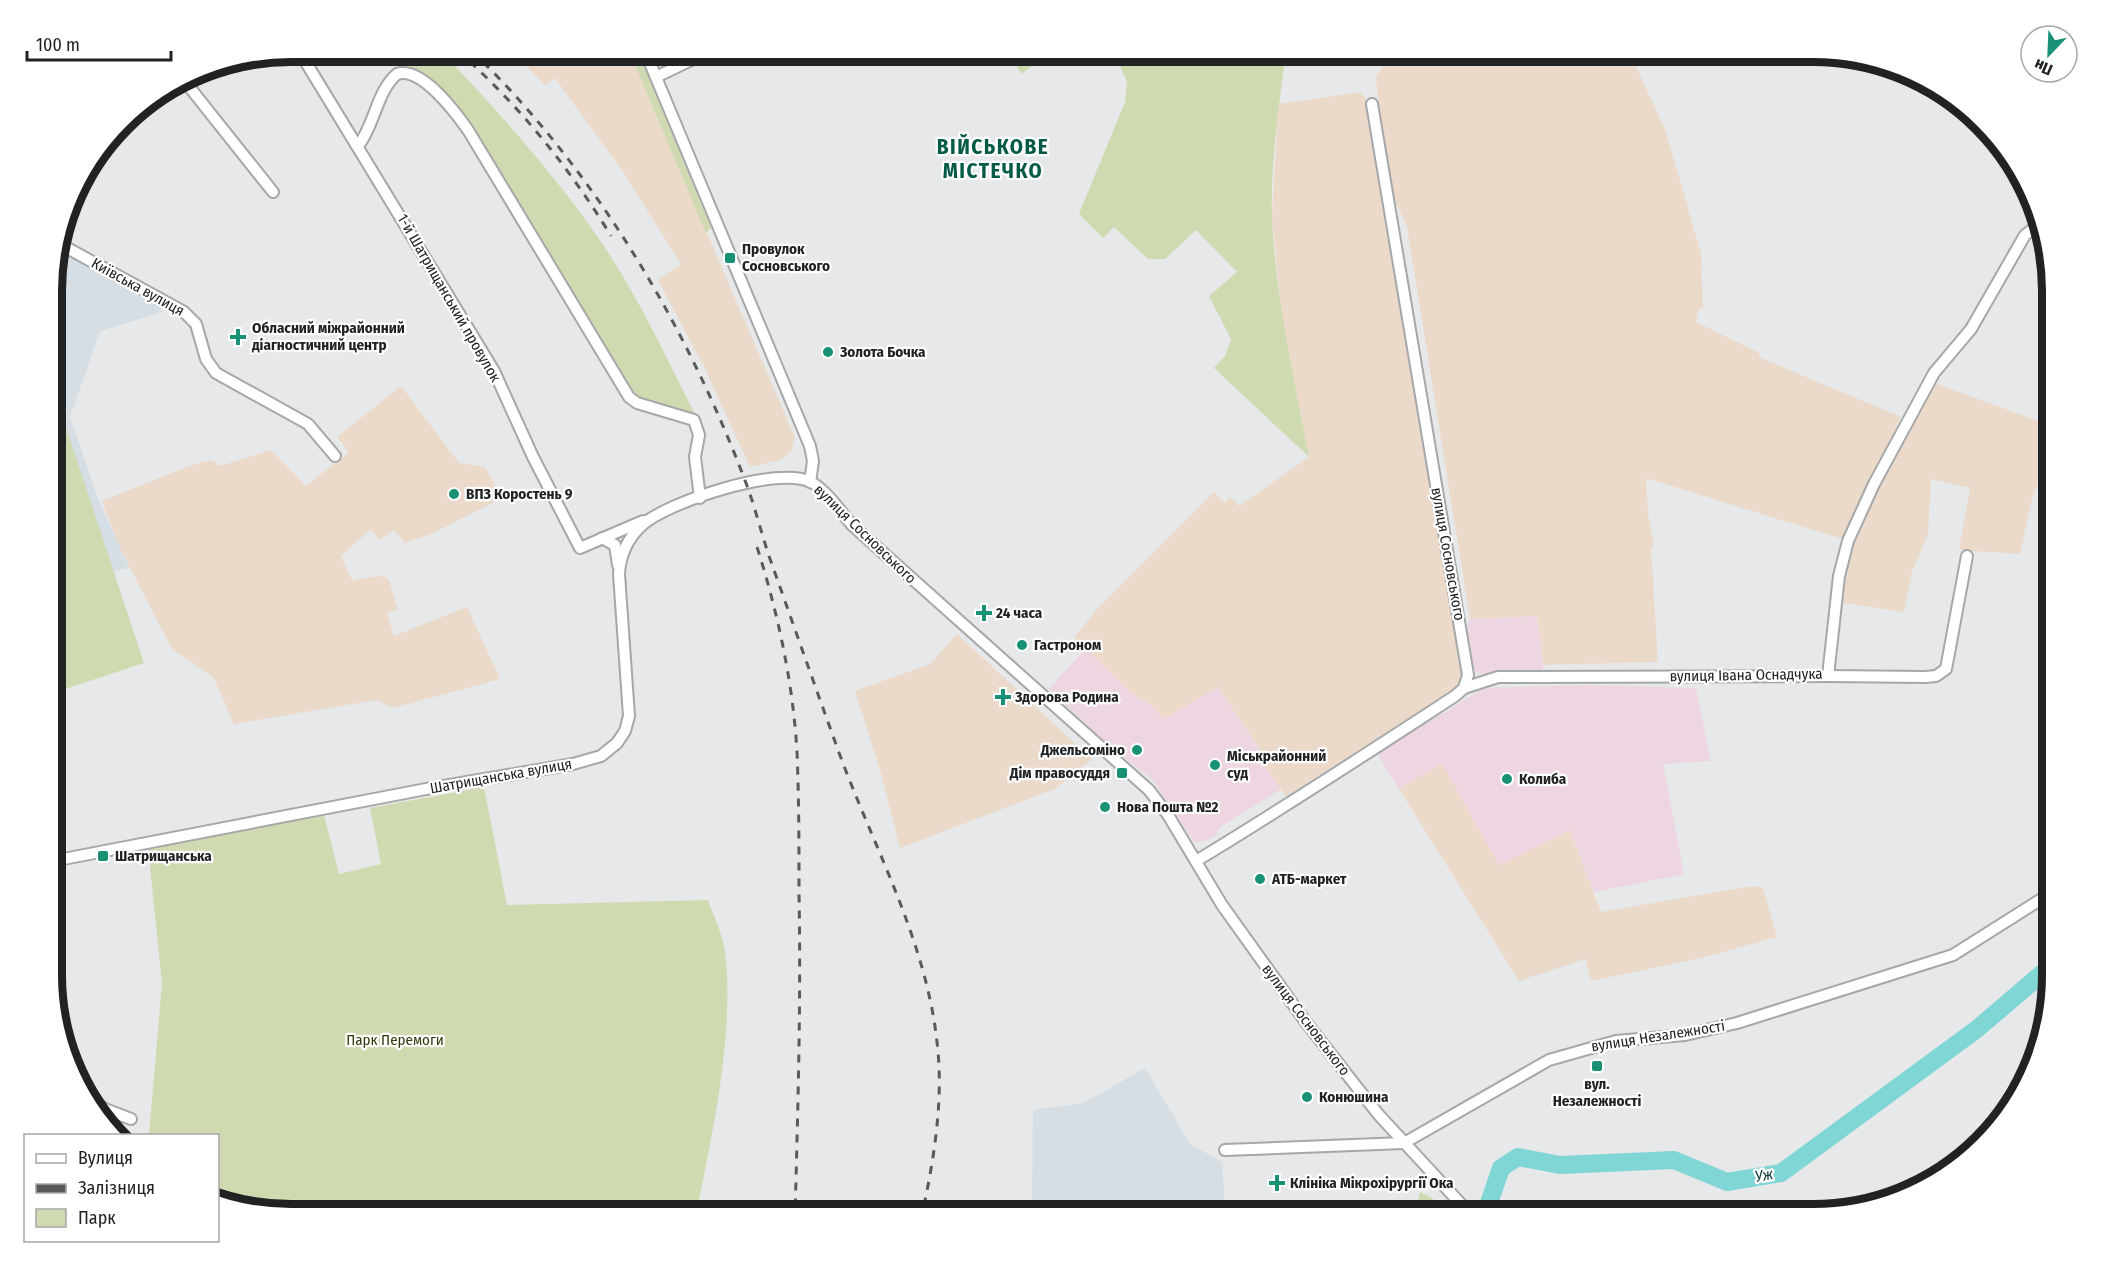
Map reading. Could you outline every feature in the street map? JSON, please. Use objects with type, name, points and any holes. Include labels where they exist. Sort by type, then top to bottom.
[{"type":"street","name":"1-й Шатрищанський провулок","points":[[306,62],[494,371],[532,454],[580,548],[652,518]]},
{"type":"street","name":"вулиця Сосновського","points":[[650,62],[810,446],[813,461],[810,482],[852,525],[1149,790],[1222,905],[1305,1021],[1404,1143],[1461,1204]]},
{"type":"street","points":[[656,77],[687,62]]},
{"type":"street","points":[[358,146],[366,135],[387,88],[397,74],[404,73],[419,78],[449,106],[468,130],[629,397],[637,403],[694,420],[699,435],[695,457],[700,498]]},
{"type":"street","points":[[188,85],[273,192]]},
{"type":"street","name":"вулиця Сосновського","points":[[1372,104],[1467,661],[1468,675],[1464,688]]},
{"type":"street","name":"вулиця Івана Оснадчука","points":[[1464,688],[1498,677],[1828,676],[1839,576],[1848,541],[1874,484],[1934,373],[1971,328],[2025,235],[2033,229]]},
{"type":"street","name":"Київська вулиця","points":[[66,247],[184,312],[196,324],[206,359],[216,373],[308,424],[335,456]]},
{"type":"street","name":"Шатрищанська вулиця","points":[[62,859],[426,789],[573,764],[601,756],[617,743],[625,731],[629,716],[619,574],[621,559],[630,539],[652,518],[678,504],[738,484],[792,477],[810,482]]},
{"type":"street","points":[[602,538],[615,545],[619,574]]},
{"type":"street","points":[[1828,676],[1925,677],[1936,676],[1946,669],[1966,556]]},
{"type":"street","points":[[1196,861],[1307,794],[1464,688]]},
{"type":"street","name":"вулиця Незалежності","points":[[1225,1150],[1404,1143],[1549,1060],[1616,1041],[1685,1035],[1737,1023],[1953,954],[2042,898]]},
{"type":"street","points":[[102,1106],[131,1119]]},
{"type":"shaded area","points":[[526,62],[634,62],[795,438],[791,452],[780,460],[750,467],[705,369],[658,280],[681,264],[623,172],[555,78],[545,85],[526,66]]},
{"type":"shaded area","points":[[1387,62],[1634,62],[1666,132],[1701,253],[1703,308],[1699,309],[1696,322],[1758,352],[1761,358],[1901,417],[1842,539],[1646,478],[1648,514],[1654,545],[1651,547],[1658,662],[1543,665],[1537,616],[1470,619],[1407,227],[1392,193],[1376,76]]},
{"type":"shaded area","points":[[1361,93],[1366,99],[1462,670],[1460,680],[1453,690],[1441,699],[1286,796],[1256,755],[1261,751],[1218,687],[1164,719],[1148,702],[1136,697],[1074,638],[1098,608],[1214,492],[1224,503],[1230,497],[1239,506],[1309,457],[1283,327],[1272,218],[1278,104]]},
{"type":"shaded area","points":[[65,253],[158,304],[163,312],[100,331],[70,417],[97,496],[129,568],[62,581],[62,275]]},
{"type":"shaded area","points":[[1937,384],[2042,423],[2039,441],[2042,444],[2042,474],[2032,499],[2020,554],[1959,550],[1970,488],[1931,479],[1928,534],[1912,572],[1904,612],[1843,603],[1848,554],[1892,460],[1932,386]]},
{"type":"shaded area","points":[[401,386],[459,463],[485,467],[502,498],[431,534],[405,543],[394,530],[379,540],[371,529],[341,556],[352,580],[380,576],[388,578],[398,609],[387,613],[394,636],[467,607],[500,679],[393,708],[376,700],[234,724],[213,677],[172,649],[118,544],[102,501],[192,465],[211,460],[220,466],[271,450],[306,486],[349,452],[337,437]]},
{"type":"shaded area","points":[[1537,616],[1544,675],[1484,676],[1473,670],[1467,626],[1470,619]]},
{"type":"shaded area","points":[[957,634],[1092,759],[1055,789],[900,848],[880,770],[855,691],[930,664]]},
{"type":"shaded area","points":[[1086,648],[1136,697],[1148,702],[1164,718],[1218,687],[1261,752],[1256,755],[1281,789],[1219,828],[1217,835],[1203,842],[1194,842],[1152,779],[1113,749],[1049,689]]},
{"type":"shaded area","points":[[1588,685],[1696,688],[1711,761],[1663,764],[1684,874],[1594,892],[1570,830],[1499,866],[1442,764],[1399,789],[1375,750],[1427,723],[1484,688]]},
{"type":"shaded area","points":[[1442,763],[1499,865],[1570,830],[1601,912],[1753,886],[1763,888],[1777,937],[1701,958],[1591,981],[1585,959],[1519,981],[1399,789]]},
{"type":"shaded area","points":[[1145,1068],[1190,1144],[1222,1162],[1225,1204],[1032,1204],[1033,1110],[1084,1103]]},
{"type":"green space","points":[[387,62],[451,62],[503,118],[561,187],[611,257],[648,322],[694,412],[687,414],[641,399],[632,390],[467,124],[419,78],[400,65]]},
{"type":"green space","points":[[634,62],[643,62],[711,228],[706,233]]},
{"type":"green space","points":[[1015,62],[1038,62],[1021,74]]},
{"type":"green space","points":[[1119,62],[1285,62],[1274,156],[1272,219],[1277,279],[1309,457],[1214,368],[1225,356],[1231,339],[1209,296],[1237,272],[1196,230],[1165,259],[1148,259],[1114,227],[1103,238],[1079,214],[1125,102],[1127,82]]},
{"type":"green space","points":[[62,421],[64,421],[144,663],[62,690]]},
{"type":"green space","name":"Парк Перемоги","points":[[484,787],[507,905],[708,900],[725,952],[727,1016],[720,1084],[698,1204],[260,1203],[219,1193],[219,1134],[149,1134],[162,983],[148,847],[324,815],[339,874],[381,864],[370,808]]},
{"type":"green space","points":[[1420,1192],[1432,1198],[1437,1204],[1417,1204]]},
{"type":"waterway","name":"Уж","points":[[1489,1204],[1501,1168],[1518,1157],[1560,1165],[1674,1160],[1727,1182],[1781,1173],[1977,1029],[2042,974]]},
{"type":"railway","points":[[470,62],[522,114],[560,161],[611,236]]},
{"type":"railway","points":[[483,62],[558,146],[632,252],[695,365],[746,483],[769,556],[838,750],[910,930],[922,967],[931,1004],[939,1064],[934,1151],[924,1204]]},
{"type":"railway","points":[[757,547],[772,597],[783,648],[792,700],[797,752],[800,973],[795,1204]]},
{"type":"place","name":"Провулок Сосновського","points":[[730,258]]},
{"type":"place","name":"Обласний міжрайонний діагностичний центр","points":[[238,337]]},
{"type":"place","name":"Золота Бочка","points":[[828,352]]},
{"type":"place","name":"ВПЗ Коростень 9","points":[[454,494]]},
{"type":"place","name":"24 часа","points":[[984,613]]},
{"type":"place","name":"Гастроном","points":[[1022,645]]},
{"type":"place","name":"Здорова Родина","points":[[1003,697]]},
{"type":"place","name":"Джельсоміно","points":[[1137,750]]},
{"type":"place","name":"Міськрайонний суд","points":[[1215,765]]},
{"type":"place","name":"Дім правосуддя","points":[[1122,773]]},
{"type":"place","name":"Колиба","points":[[1507,779]]},
{"type":"place","name":"Нова Пошта №2","points":[[1105,807]]},
{"type":"place","name":"Шатрищанська","points":[[103,856]]},
{"type":"place","name":"АТБ-маркет","points":[[1260,879]]},
{"type":"place","name":"вул. Незалежності","points":[[1597,1066]]},
{"type":"place","name":"Конюшина","points":[[1307,1097]]},
{"type":"place","name":"Клініка Мікрохірургії Ока","points":[[1277,1183]]},
{"type":"district","name":"ВІЙСЬКОВЕ МІСТЕЧКО","points":[[993,159]]}]
